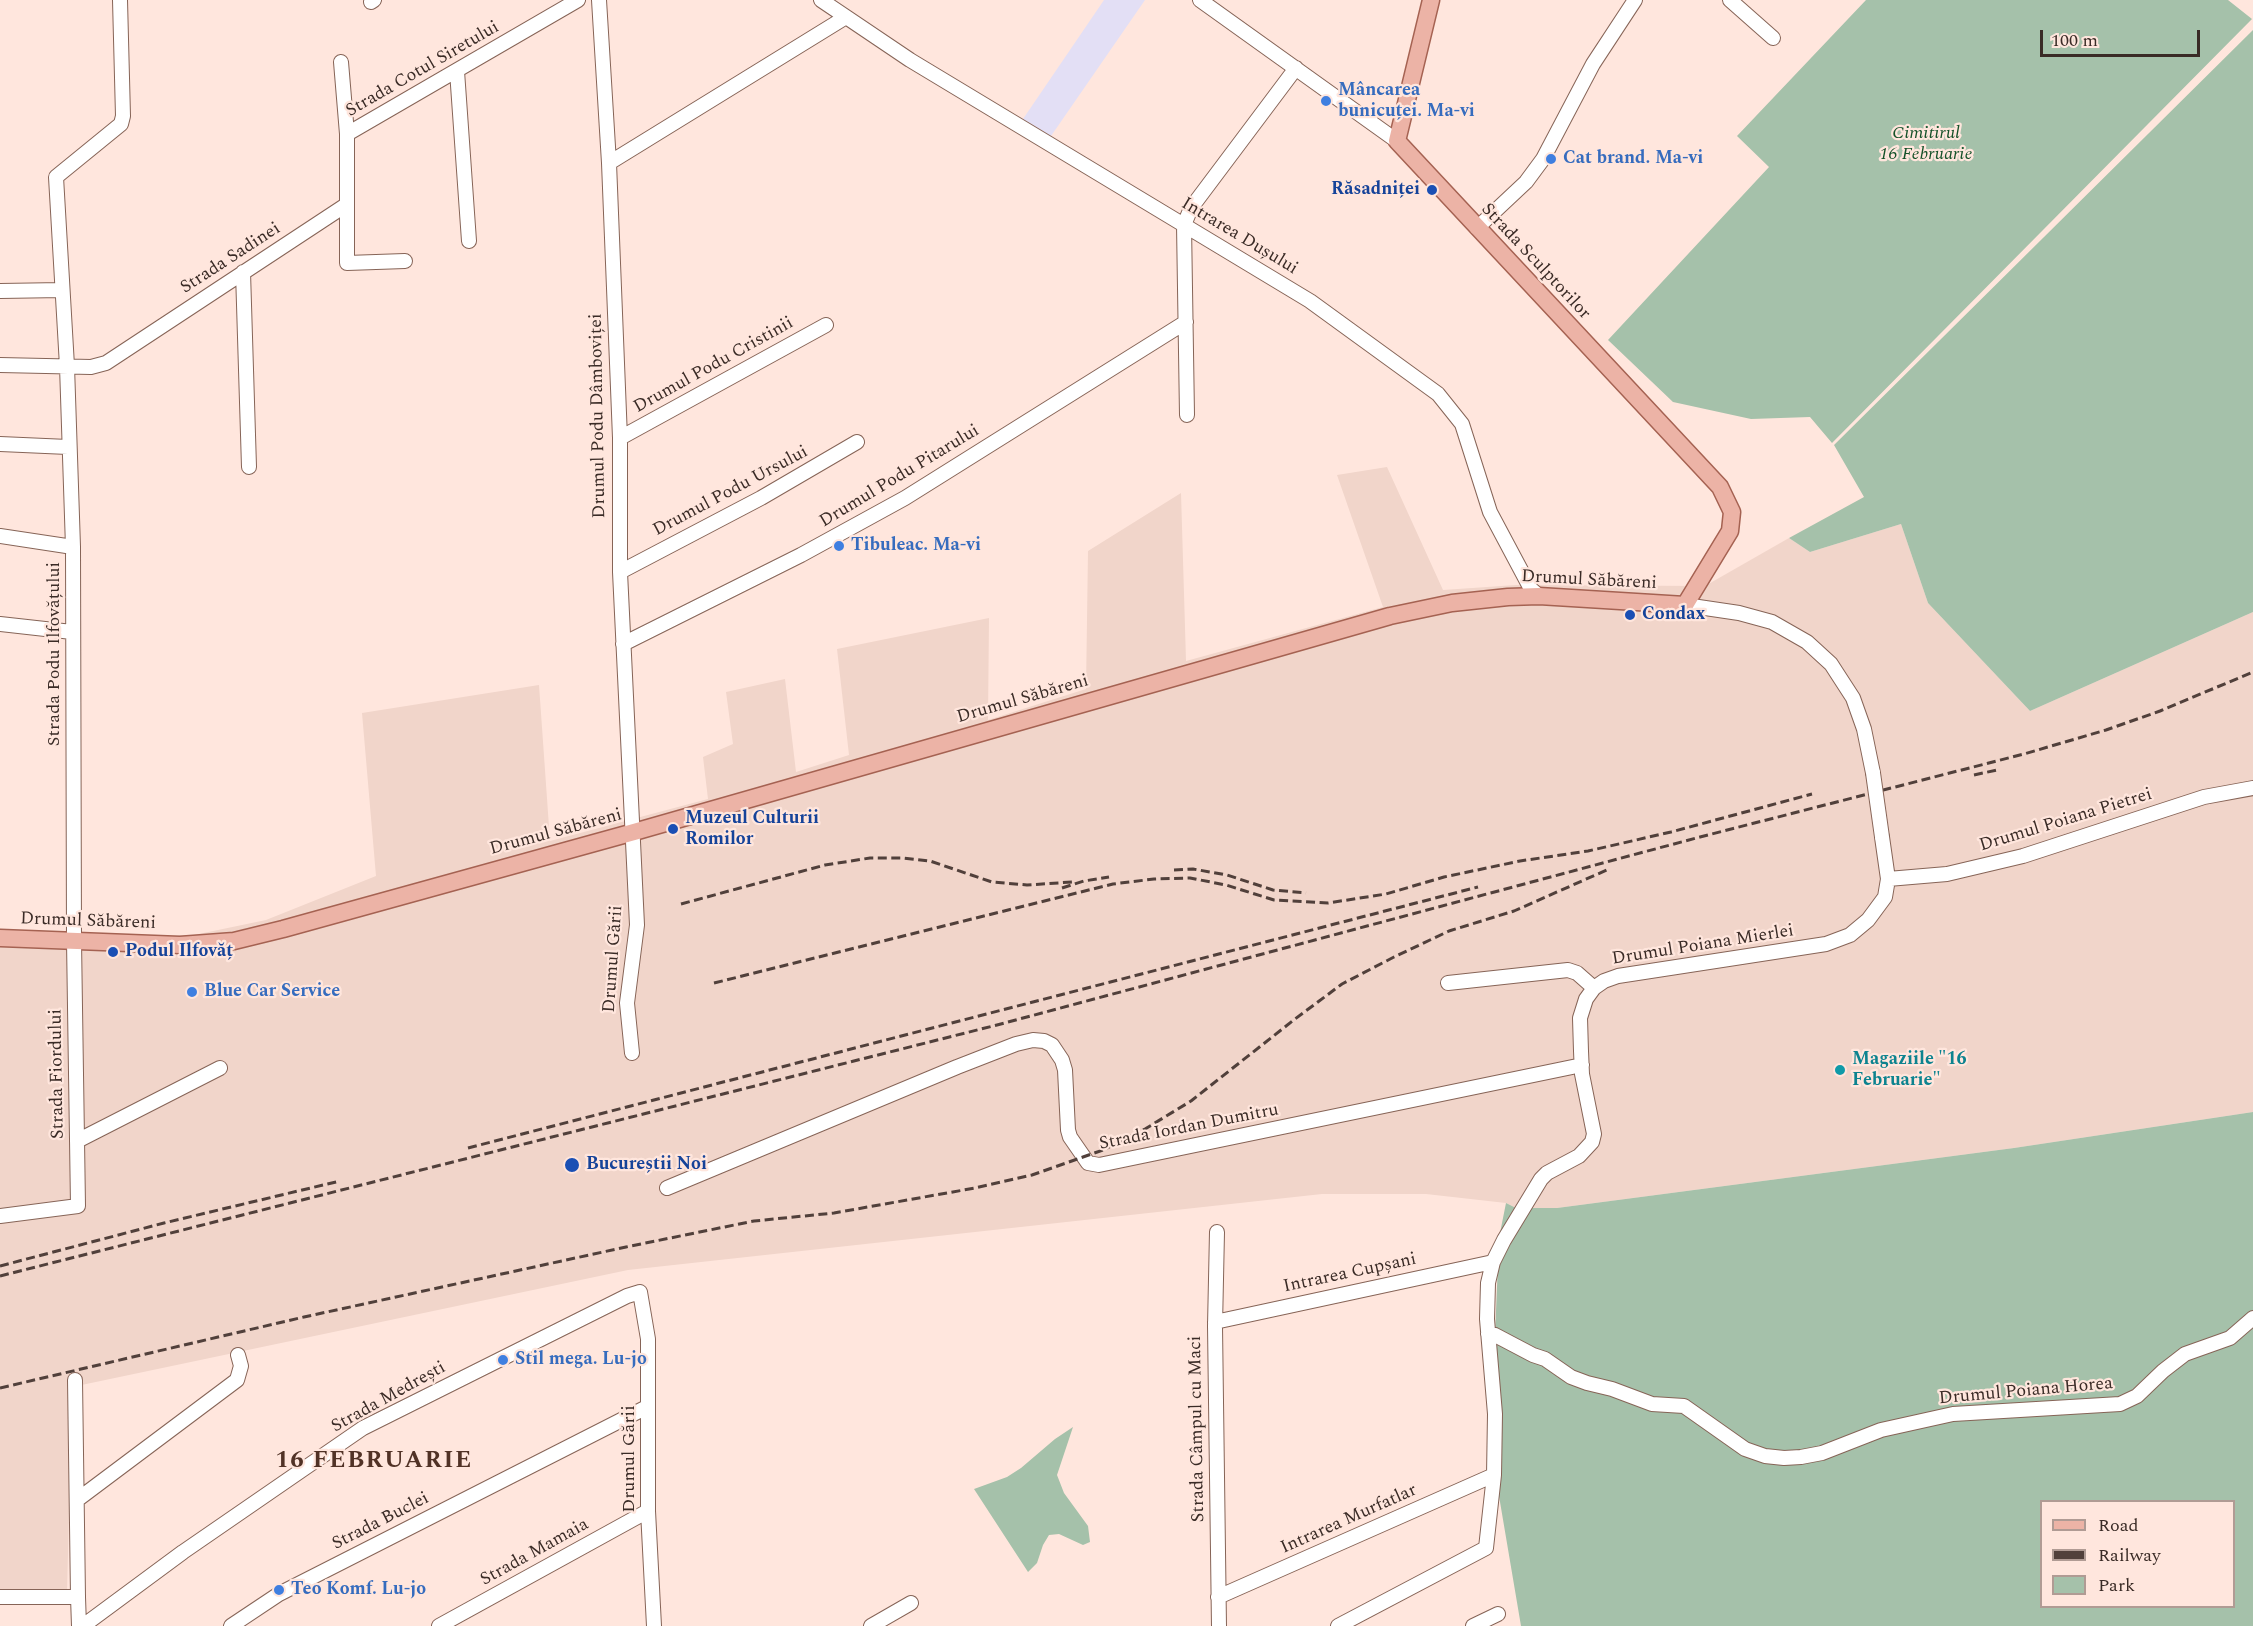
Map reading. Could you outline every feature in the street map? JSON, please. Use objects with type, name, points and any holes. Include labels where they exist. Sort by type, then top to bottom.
[{"type":"main road","points":[[1396,141],[1431,0]]},
{"type":"main road","name":"Strada Sculptorilor","points":[[1396,141],[1720,487],[1732,512],[1730,531],[1685,605]]},
{"type":"main road","name":"Drumul Săbăreni","points":[[0,938],[180,945],[234,941],[634,832],[1390,616],[1452,603],[1508,597],[1539,596],[1685,605]]},
{"type":"street","name":"Strada Podu Ilfovățului","points":[[74,941],[73,547],[67,366],[56,177],[121,124],[123,116],[120,0]]},
{"type":"street","name":"Strada Cotul Siretului","points":[[347,134],[578,0]]},
{"type":"street","name":"Drumul Podu Dâmboviței","points":[[599,0],[609,163],[620,438],[620,572],[634,832]]},
{"type":"street","name":"Intrarea Dușului","points":[[821,0],[910,60],[1310,302],[1438,394],[1462,424],[1490,512],[1531,589],[1539,596]]},
{"type":"street","name":"Strada Sculptorilor","points":[[1200,0],[1396,141]]},
{"type":"street","points":[[1477,228],[1526,182],[1543,159],[1593,64],[1635,0]]},
{"type":"street","points":[[1731,0],[1773,38]]},
{"type":"street","points":[[609,163],[846,17]]},
{"type":"street","points":[[342,62],[347,134],[346,263],[405,261]]},
{"type":"street","points":[[1187,415],[1184,225],[1191,208],[1296,68]]},
{"type":"street","points":[[457,71],[469,241]]},
{"type":"street","name":"Strada Sadinei","points":[[0,365],[91,367],[106,363],[346,205]]},
{"type":"street","points":[[243,272],[249,467]]},
{"type":"street","points":[[0,291],[62,290]]},
{"type":"street","name":"Drumul Podu Pitarului","points":[[623,644],[801,555],[905,498],[1186,322]]},
{"type":"street","name":"Drumul Podu Cristinii","points":[[620,438],[826,325]]},
{"type":"street","name":"Drumul Podu Ursului","points":[[620,572],[761,498],[858,442]]},
{"type":"street","points":[[0,444],[68,447]]},
{"type":"street","points":[[0,536],[73,547]]},
{"type":"street","name":"Drumul Săbăreni","points":[[1685,605],[1739,613],[1772,622],[1807,642],[1831,664],[1853,698],[1864,729],[1873,773],[1888,879]]},
{"type":"street","points":[[0,624],[72,632]]},
{"type":"street","name":"Drumul Poiana Pietrei","points":[[1888,879],[1947,874],[2023,856],[2204,797],[2253,788]]},
{"type":"street","name":"Drumul Gării","points":[[632,1053],[627,1003],[637,925],[634,832]]},
{"type":"street","name":"Drumul Poiana Mierlei","points":[[1338,1626],[1486,1548],[1494,1475],[1495,1414],[1488,1334],[1488,1282],[1493,1262],[1541,1179],[1547,1173],[1579,1156],[1592,1142],[1594,1134],[1582,1065],[1580,1018],[1586,999],[1594,988],[1618,976],[1826,945],[1859,929],[1878,910],[1885,897],[1888,879]]},
{"type":"street","name":"Strada Fiordului","points":[[0,1216],[78,1206],[74,941]]},
{"type":"street","points":[[1448,984],[1568,970],[1586,979],[1594,988]]},
{"type":"street","name":"Strada Iordan Dumitru","points":[[667,1188],[957,1067],[1016,1044],[1033,1040],[1044,1041],[1052,1045],[1062,1060],[1065,1070],[1070,1137],[1088,1163],[1099,1166],[1582,1065]]},
{"type":"street","points":[[77,1141],[220,1068]]},
{"type":"street","name":"Strada Câmpul cu Maci","points":[[1217,1232],[1215,1322],[1219,1626]]},
{"type":"street","name":"Intrarea Cupșani","points":[[1215,1322],[1493,1262]]},
{"type":"street","name":"Drumul Gării","points":[[640,1293],[648,1332],[648,1511],[654,1626]]},
{"type":"street","name":"Strada Medrești","points":[[81,1626],[183,1552],[363,1428],[627,1296],[640,1293]]},
{"type":"street","name":"Drumul Poiana Horea","points":[[1488,1334],[1495,1335],[1545,1359],[1571,1377],[1587,1383],[1612,1389],[1652,1404],[1684,1406],[1745,1449],[1765,1456],[1784,1458],[1822,1453],[1881,1430],[1953,1414],[2120,1404],[2137,1396],[2180,1358],[2201,1347],[2230,1338],[2253,1318]]},
{"type":"street","points":[[77,1500],[237,1380],[241,1366],[238,1354]]},
{"type":"street","points":[[75,1380],[78,1597],[81,1626]]},
{"type":"street","name":"Strada Buclei","points":[[231,1626],[279,1594],[647,1407]]},
{"type":"street","name":"Intrarea Murfatlar","points":[[1218,1597],[1494,1475]]},
{"type":"street","name":"Strada Mamaia","points":[[440,1626],[648,1511]]},
{"type":"street","points":[[0,1597],[78,1597]]},
{"type":"street","points":[[871,1626],[911,1603]]},
{"type":"street","points":[[1473,1626],[1498,1614]]},
{"type":"shaded area","points":[[1104,0],[1145,0],[1051,136],[1023,119]]},
{"type":"shaded area","points":[[1387,467],[1443,590],[1516,585],[1705,586],[1789,538],[1810,552],[1901,524],[1928,603],[2030,711],[2253,612],[2253,1112],[2014,1148],[1557,1208],[1516,1208],[1506,1203],[1426,1194],[1322,1194],[628,1270],[72,1387],[67,1594],[0,1593],[0,933],[78,937],[194,935],[266,920],[376,876],[362,713],[539,685],[550,841],[708,799],[703,757],[733,744],[726,692],[785,679],[796,772],[849,755],[837,649],[989,618],[988,720],[1086,689],[1088,551],[1181,493],[1186,661],[1383,607],[1337,475]]},
{"type":"green space","name":"Cimitirul 16 Februarie","points":[[1866,0],[2228,0],[2252,19],[1832,443],[1810,417],[1751,419],[1673,402],[1608,340],[1769,167],[1737,136]]},
{"type":"green space","points":[[2253,30],[2253,612],[2030,711],[1928,603],[1901,524],[1810,552],[1789,538],[1864,497],[1834,445]]},
{"type":"green space","points":[[2253,1112],[2253,1626],[1521,1626],[1499,1496],[1495,1335],[1499,1238],[1506,1203],[1516,1208],[1557,1208],[2014,1148]]},
{"type":"green space","points":[[1073,1427],[1057,1475],[1064,1493],[1088,1526],[1090,1542],[1083,1545],[1059,1534],[1049,1535],[1037,1563],[1028,1572],[974,1489],[1007,1477]]},
{"type":"railway","points":[[0,1276],[997,1025],[1700,837],[2024,754],[2106,730],[2160,711],[2253,672]]},
{"type":"railway","points":[[1974,775],[1997,770]]},
{"type":"railway","points":[[714,983],[1113,884],[1190,878],[1226,885],[1274,900],[1328,903],[1386,894],[1444,877],[1520,861],[1588,851],[1671,832],[1812,794]]},
{"type":"railway","points":[[681,904],[825,865],[870,858],[930,861],[992,882],[1027,885],[1072,882]]},
{"type":"railway","points":[[1174,870],[1193,869],[1227,875],[1273,890],[1306,893]]},
{"type":"railway","points":[[0,1388],[304,1317],[626,1247],[754,1221],[834,1213],[975,1188],[1032,1175],[1103,1150],[1145,1129],[1191,1101],[1342,984],[1449,931],[1514,911],[1609,869]]},
{"type":"railway","points":[[1062,888],[1084,881],[1109,877]]},
{"type":"railway","points":[[468,1148],[1478,887]]},
{"type":"railway","points":[[0,1266],[164,1223],[340,1181]]},
{"type":"place","name":"Mâncarea bunicuței. Ma-vi","points":[[1326,101]]},
{"type":"place","name":"Cat brand. Ma-vi","points":[[1551,159]]},
{"type":"place","name":"Răsadniței","points":[[1432,190]]},
{"type":"place","name":"Tibuleac. Ma-vi","points":[[839,546]]},
{"type":"place","name":"Condax","points":[[1630,615]]},
{"type":"place","name":"Muzeul Culturii Romilor","points":[[673,829]]},
{"type":"place","name":"Podul Ilfovăț","points":[[113,952]]},
{"type":"place","name":"Blue Car Service","points":[[192,992]]},
{"type":"place","name":"Magaziile \"16 Februarie\"","points":[[1840,1070]]},
{"type":"place","name":"Bucureștii Noi","points":[[572,1165]]},
{"type":"place","name":"Stil mega. Lu-jo","points":[[503,1360]]},
{"type":"place","name":"Teo Komf. Lu-jo","points":[[279,1590]]},
{"type":"district","name":"16 FEBRUARIE","points":[[374,1462]]}]
